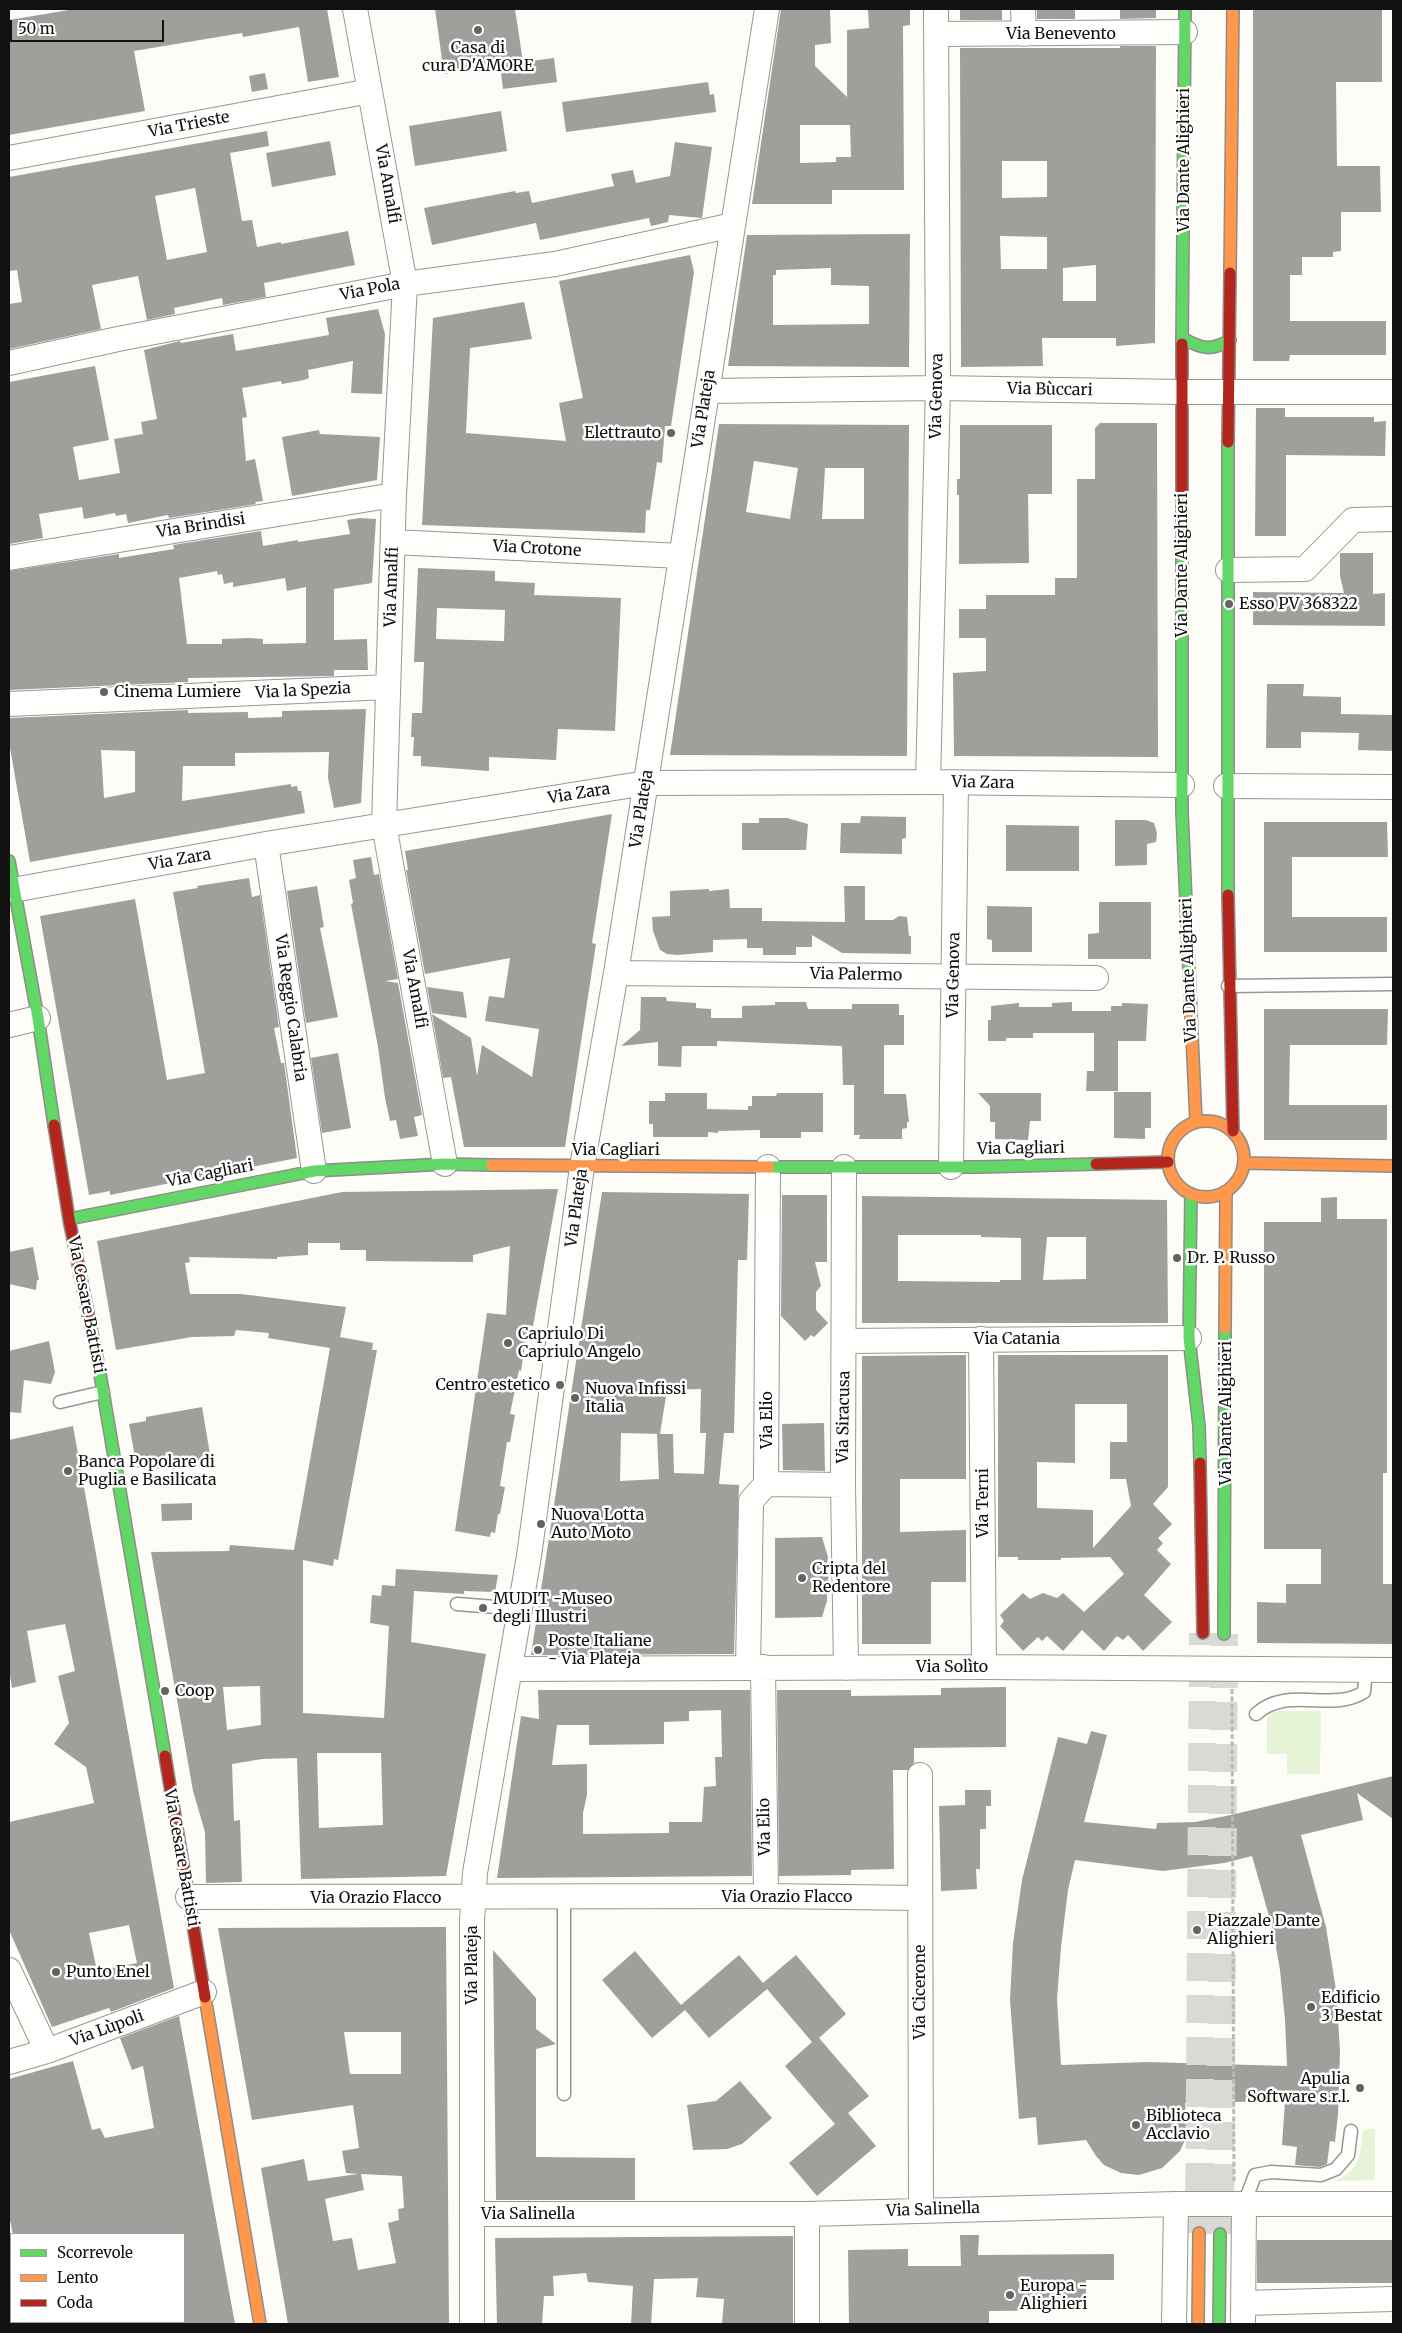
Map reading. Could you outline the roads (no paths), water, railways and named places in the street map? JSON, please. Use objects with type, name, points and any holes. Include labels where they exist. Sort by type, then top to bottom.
[{"type":"street","name":"Via Amalfi","points":[[355,9],[405,284],[394,495],[384,825],[445,1164]]},
{"type":"street","name":"Via Plateja","points":[[472,2324],[472,1921],[476,1873],[521,1609],[582,1166],[616,972],[767,9]]},
{"type":"street","name":"Via Genova","points":[[928,782],[938,388],[936,9]]},
{"type":"street","points":[[1023,9],[1024,34]]},
{"type":"street","name":"Via Dante Alighieri","points":[[1185,9],[1184,339],[1182,392],[1182,786],[1196,1121]]},
{"type":"street","points":[[1233,9],[1226,786],[1228,986],[1233,1131]]},
{"type":"street","name":"Via Benevento","points":[[936,34],[1185,32]]},
{"type":"street","name":"Via Trieste","points":[[9,158],[370,91]]},
{"type":"street","name":"Via Pola","points":[[9,363],[118,339],[405,284],[555,264],[733,226]]},
{"type":"street","points":[[1184,339],[1201,349],[1215,349],[1230,340]]},
{"type":"street","name":"Via Bùccari","points":[[707,391],[938,388],[1182,392],[1393,392]]},
{"type":"street","name":"Via Brindisi","points":[[9,558],[394,495]]},
{"type":"street","points":[[1228,570],[1304,569],[1353,520],[1393,520]]},
{"type":"street","name":"Via Crotone","points":[[394,542],[681,556]]},
{"type":"street","name":"Via la Spezia","points":[[9,704],[388,687]]},
{"type":"street","name":"Via Zara","points":[[14,890],[266,844],[646,783],[928,782],[1182,786]]},
{"type":"street","name":"Via Genova","points":[[951,1167],[956,783]]},
{"type":"street","points":[[1226,786],[1393,787]]},
{"type":"street","name":"Via Reggio Calabria","points":[[266,844],[314,1171]]},
{"type":"street","name":"Via Cesare Battisti","points":[[9,861],[38,1018],[69,1219],[103,1392],[260,2324]]},
{"type":"street","name":"Via Palermo","points":[[616,972],[1096,978]]},
{"type":"street","points":[[9,1025],[38,1018]]},
{"type":"street","points":[[1196,1121],[1216,1121],[1233,1131],[1243,1146],[1245,1163],[1238,1180],[1226,1192],[1215,1196],[1203,1197],[1191,1194],[1181,1188],[1174,1178],[1168,1162],[1170,1144],[1180,1130],[1196,1121]]},
{"type":"street","name":"Via Cagliari","points":[[69,1219],[314,1171],[445,1164],[951,1167],[1168,1162]]},
{"type":"street","points":[[1245,1163],[1393,1166]]},
{"type":"street","name":"Via Elio","points":[[766,1896],[755,1668],[751,1501],[766,1484],[768,1167]]},
{"type":"street","name":"Via Siracusa","points":[[844,1167],[845,1341],[843,1485],[846,1668]]},
{"type":"street","name":"Via Dante Alighieri","points":[[1224,1634],[1226,1192]]},
{"type":"street","name":"Via Dante Alighieri","points":[[1191,1194],[1189,1338],[1199,1426],[1203,1633]]},
{"type":"street","name":"Via Catania","points":[[845,1341],[1189,1338]]},
{"type":"street","name":"Via Terni","points":[[981,1339],[984,1667]]},
{"type":"street","points":[[766,1484],[843,1485]]},
{"type":"street","name":"Via Solìto","points":[[511,1669],[984,1667],[1393,1670]]},
{"type":"street","name":"Via Cicerone","points":[[920,1775],[920,2210]]},
{"type":"street","name":"Via Orazio Flacco","points":[[188,1898],[766,1896],[920,1898]]},
{"type":"street","points":[[9,1970],[47,2051]]},
{"type":"street","name":"Via Lùpoli","points":[[9,2062],[47,2051],[204,1992]]},
{"type":"street","points":[[1174,2324],[1176,2204]]},
{"type":"street","name":"Via Salinella","points":[[473,2214],[807,2214],[1176,2204],[1393,2204]]},
{"type":"street","points":[[1239,2204],[1244,2314],[1393,2299]]},
{"type":"street","points":[[807,2214],[807,2324]]},
{"type":"street","points":[[1198,2324],[1199,2233]]},
{"type":"street","points":[[1219,2324],[1220,2234]]},
{"type":"lane","points":[[1228,986],[1393,984]]},
{"type":"lane","name":"Via Cesare Battisti","points":[[60,1402],[103,1392]]},
{"type":"lane","points":[[457,1604],[521,1609]]},
{"type":"lane","points":[[1256,1714],[1265,1706],[1280,1700],[1352,1699],[1364,1692],[1366,1670]]},
{"type":"lane","points":[[564,1897],[564,2094]]},
{"type":"lane","points":[[1239,2204],[1255,2175],[1271,2172],[1321,2176],[1336,2169],[1348,2155],[1351,2130]]},
{"type":"tunnel","points":[[1199,2233],[1203,1633]]},
{"type":"tunnel","points":[[1220,2234],[1224,1634]]},
{"type":"place","name":"Casa di cura D'AMORE","points":[[478,30]]},
{"type":"place","name":"Elettrauto","points":[[671,433]]},
{"type":"place","name":"Esso PV 368322","points":[[1229,604]]},
{"type":"place","name":"Cinema Lumiere","points":[[104,692]]},
{"type":"place","name":"Dr. P. Russo","points":[[1177,1258]]},
{"type":"place","name":"Capriulo Di Capriulo Angelo","points":[[508,1343]]},
{"type":"place","name":"Centro estetico","points":[[560,1385]]},
{"type":"place","name":"Nuova Infissi Italia","points":[[575,1398]]},
{"type":"place","name":"Banca Popolare di Puglia e Basilicata","points":[[68,1471]]},
{"type":"place","name":"Nuova Lotta Auto Moto","points":[[541,1524]]},
{"type":"place","name":"Cripta del Redentore","points":[[802,1578]]},
{"type":"place","name":"MUDIT -Museo degli Illustri","points":[[483,1608]]},
{"type":"place","name":"Poste Italiane - Via Plateja","points":[[538,1650]]},
{"type":"place","name":"Coop","points":[[165,1691]]},
{"type":"place","name":"Piazzale Dante Alighieri","points":[[1197,1930]]},
{"type":"place","name":"Punto Enel","points":[[56,1972]]},
{"type":"place","name":"Edificio 3 Bestat","points":[[1311,2007]]},
{"type":"place","name":"Apulia Software s.r.l.","points":[[1360,2088]]},
{"type":"place","name":"Biblioteca Acclavio","points":[[1136,2125]]},
{"type":"place","name":"Europa - Alighieri","points":[[1010,2295]]}]
